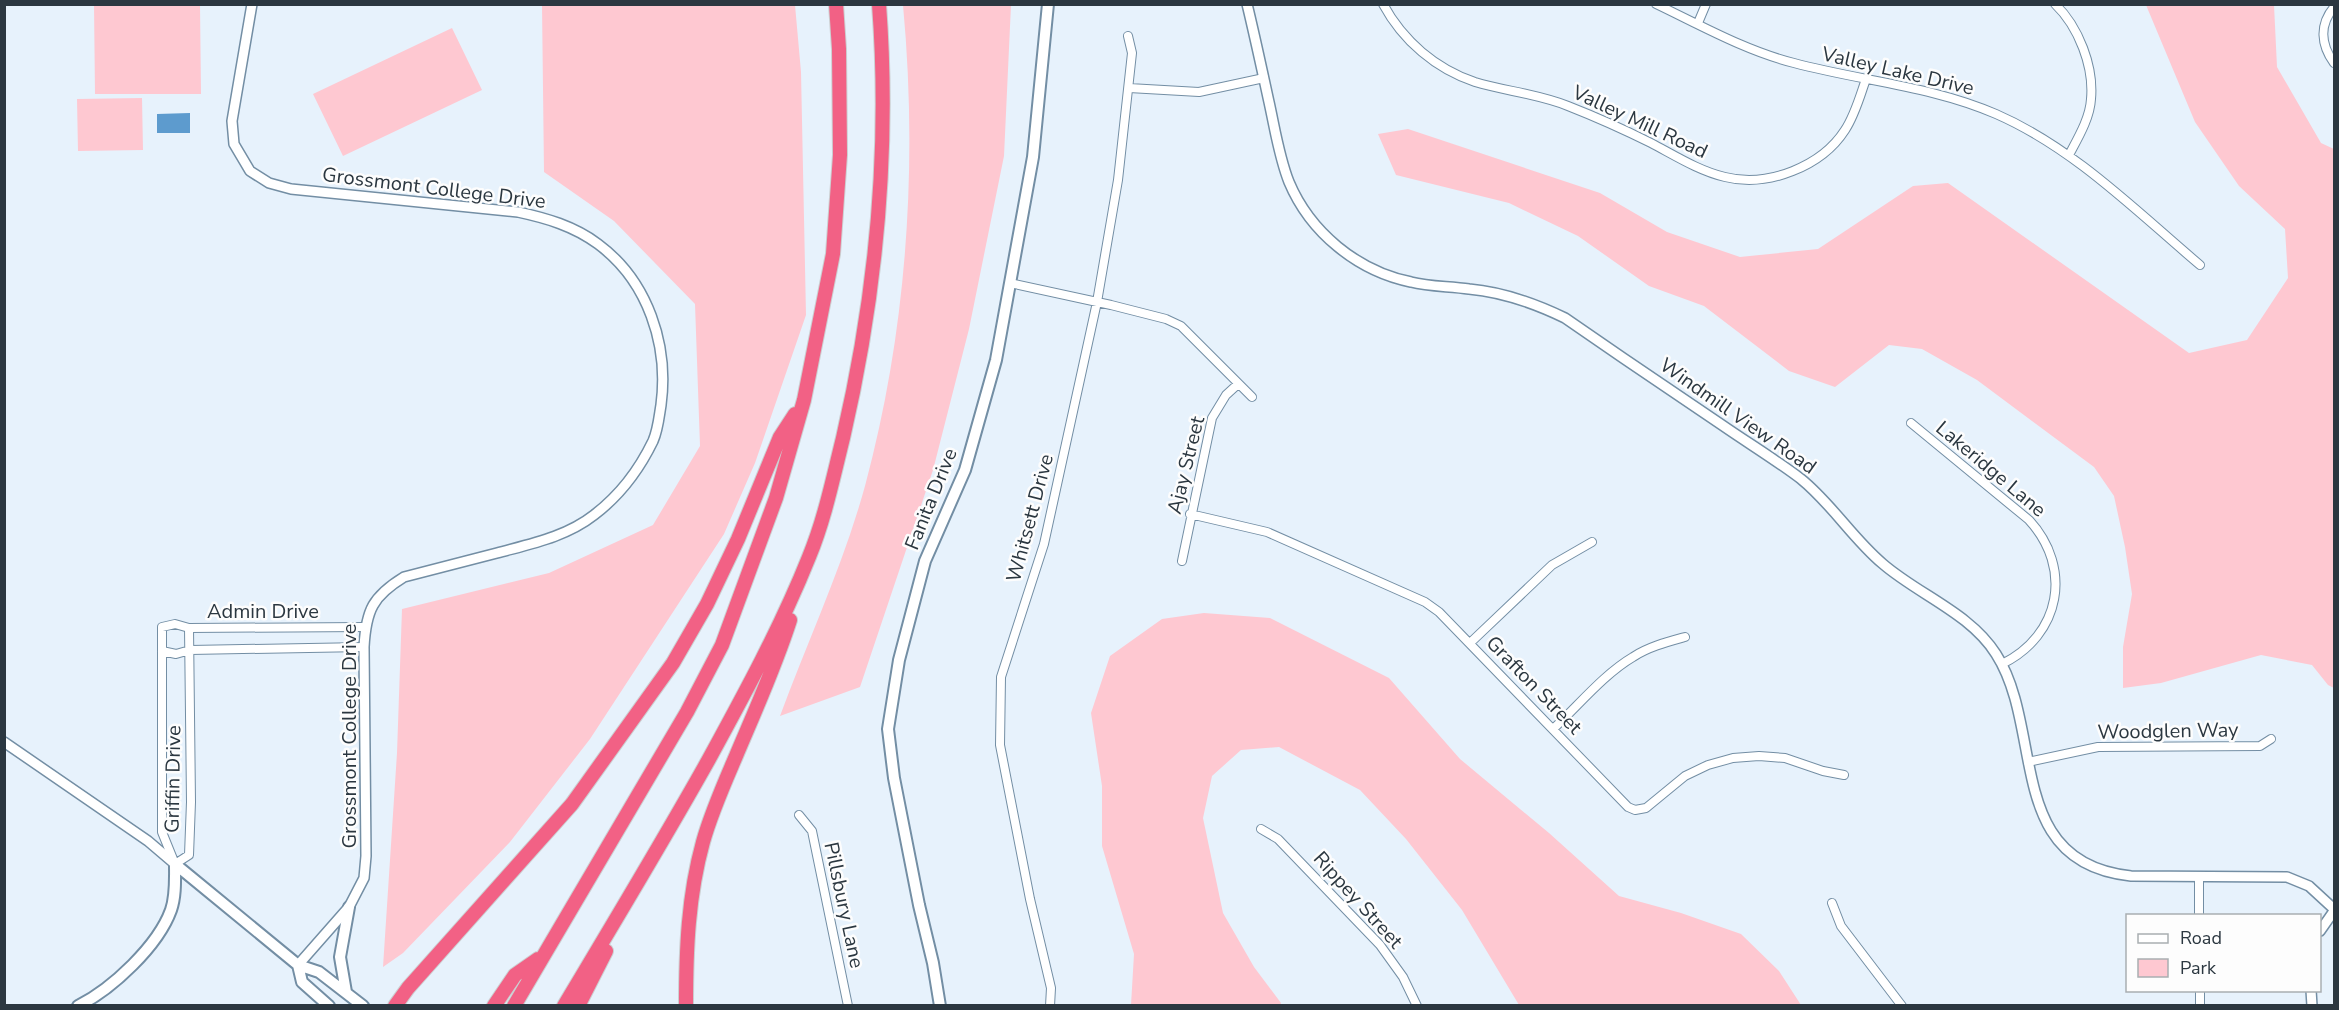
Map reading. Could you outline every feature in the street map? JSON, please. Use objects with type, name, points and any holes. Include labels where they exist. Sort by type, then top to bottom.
[{"type":"highway","points":[[514,1005],[687,712],[722,645],[776,498],[804,400],[833,243],[840,154],[836,4]]},
{"type":"highway","points":[[686,1005],[690,897],[703,841],[723,786],[779,654],[824,517],[856,380],[874,268],[883,146],[879,4]]},
{"type":"highway","points":[[395,1005],[422,971],[572,804],[674,663],[728,561],[780,437],[804,400]]},
{"type":"highway","points":[[564,1005],[634,890],[762,664],[809,558]]},
{"type":"highway","points":[[578,1005],[634,890]]},
{"type":"highway","points":[[494,1005],[515,975],[542,956]]},
{"type":"main road","name":"Fanita Drive","points":[[940,1005],[894,778],[888,729],[898,660],[925,561],[965,470],[996,360],[1033,157],[1048,4]]},
{"type":"main road","points":[[175,864],[298,965],[319,972],[363,1005]]},
{"type":"main road","points":[[78,1005],[88,1000],[126,970],[164,927],[172,908],[175,864]]},
{"type":"main road","points":[[346,992],[340,957],[349,907]]},
{"type":"main road","points":[[298,965],[302,982],[329,1005]]},
{"type":"street","name":"Grossmont College Drive","points":[[252,4],[232,121],[234,144],[250,171],[270,183],[291,189],[518,212],[543,217],[567,226],[596,242],[612,256],[636,284],[646,303],[660,343],[663,387],[653,440],[621,490],[588,519],[553,537],[404,577],[384,589],[369,611],[364,647],[366,856],[364,878],[349,907],[298,965]]},
{"type":"street","name":"Windmill View Road","points":[[1247,4],[1280,153],[1289,182],[1312,221],[1344,252],[1369,268],[1396,279],[1425,285],[1501,294],[1532,303],[1564,318],[1802,480],[1880,562],[1911,586],[1967,622],[1988,643],[2002,664],[2010,683],[2044,819],[2057,839],[2074,856],[2095,868],[2119,875],[2293,879],[2309,886],[2334,910]]},
{"type":"street","name":"Valley Mill Road","points":[[1383,4],[1412,43],[1448,70],[1476,82],[1561,103],[1615,125],[1696,166],[1724,177],[1750,180],[1775,176],[1798,169],[1818,157],[1845,131],[1866,79]]},
{"type":"street","name":"Valley Lake Drive","points":[[1656,4],[1792,63],[1935,93],[1977,106],[2015,123],[2069,156],[2200,265]]},
{"type":"street","points":[[1698,23],[1706,4]]},
{"type":"street","points":[[2055,4],[2071,24],[2080,43],[2088,65],[2091,88],[2089,111],[2069,156]]},
{"type":"street","points":[[2334,7],[2328,15],[2322,38],[2326,52],[2334,63]]},
{"type":"street","name":"Whitsett Drive","points":[[1050,1005],[1051,988],[1030,899],[1000,746],[1001,677],[1044,544],[1097,302],[1118,180],[1132,53],[1128,36]]},
{"type":"street","points":[[1128,88],[1199,92],[1264,78]]},
{"type":"street","points":[[1010,283],[1166,319],[1181,326],[1252,397]]},
{"type":"street","name":"Ajay Street","points":[[1182,561],[1190,514],[1212,418],[1226,395],[1238,384]]},
{"type":"street","name":"Lakeridge Lane","points":[[1911,423],[2029,519],[2042,536],[2052,556],[2056,589],[2048,620],[2029,646],[2002,664]]},
{"type":"street","name":"Grafton Street","points":[[1190,514],[1267,532],[1425,602],[1439,612],[1470,643],[1628,807],[1635,810],[1646,808],[1685,776],[1708,765],[1733,758],[1759,756],[1785,758],[1823,771],[1844,775]]},
{"type":"street","points":[[1470,643],[1552,566],[1592,542]]},
{"type":"street","name":"Admin Drive","points":[[162,627],[175,624],[189,628],[365,627]]},
{"type":"street","name":"Griffin Drive","points":[[162,627],[162,832],[175,864],[189,855],[189,628]]},
{"type":"street","points":[[1553,729],[1616,669],[1633,656],[1663,643],[1685,637]]},
{"type":"street","name":"Admin Drive","points":[[162,651],[176,654],[190,650],[364,647]]},
{"type":"street","name":"Woodglen Way","points":[[2028,762],[2098,747],[2260,746],[2271,739]]},
{"type":"street","points":[[4,742],[148,841],[175,864]]},
{"type":"street","name":"Pillsbury Lane","points":[[799,815],[812,831],[848,1005]]},
{"type":"street","name":"Rippey Street","points":[[1261,829],[1278,839],[1380,945],[1403,977],[1417,1005]]},
{"type":"street","points":[[2199,877],[2199,914]]},
{"type":"street","points":[[1832,903],[1841,926],[1902,1005]]},
{"type":"street","points":[[2321,928],[2334,910]]},
{"type":"green space","points":[[94,5],[200,5],[201,94],[95,94]]},
{"type":"green space","points":[[542,5],[795,5],[801,72],[806,315],[755,463],[724,534],[590,739],[510,842],[403,953],[383,967],[397,753],[402,609],[549,573],[653,525],[700,446],[695,304],[614,221],[544,172]]},
{"type":"green space","points":[[903,5],[1011,5],[1004,156],[969,329],[933,470],[860,687],[780,716],[836,574],[856,516],[879,427],[891,368],[905,247],[909,186],[907,65]]},
{"type":"green space","points":[[2146,5],[2274,5],[2277,67],[2321,143],[2334,149],[2334,688],[2328,685],[2312,665],[2261,655],[2161,683],[2123,688],[2123,647],[2132,594],[2114,496],[2094,467],[1977,380],[1922,349],[1889,345],[1835,387],[1789,371],[1704,306],[1649,286],[1578,236],[1509,203],[1396,175],[1378,134],[1408,129],[1600,193],[1667,232],[1740,257],[1818,249],[1913,186],[1948,183],[2189,353],[2247,340],[2288,278],[2285,229],[2239,186],[2195,122]]},
{"type":"green space","points":[[452,28],[482,90],[343,156],[313,94]]},
{"type":"green space","points":[[142,98],[143,150],[78,151],[77,99]]},
{"type":"green space","points":[[1204,613],[1270,618],[1389,678],[1460,759],[1549,833],[1619,896],[1681,913],[1741,934],[1779,971],[1801,1005],[1519,1005],[1462,910],[1406,839],[1360,790],[1279,747],[1241,750],[1212,776],[1203,818],[1223,913],[1254,967],[1281,1003],[1280,1005],[1131,1005],[1134,954],[1102,846],[1102,786],[1091,713],[1110,656],[1162,619]]},
{"type":"water","points":[[190,113],[190,133],[157,133],[157,114]]}]
